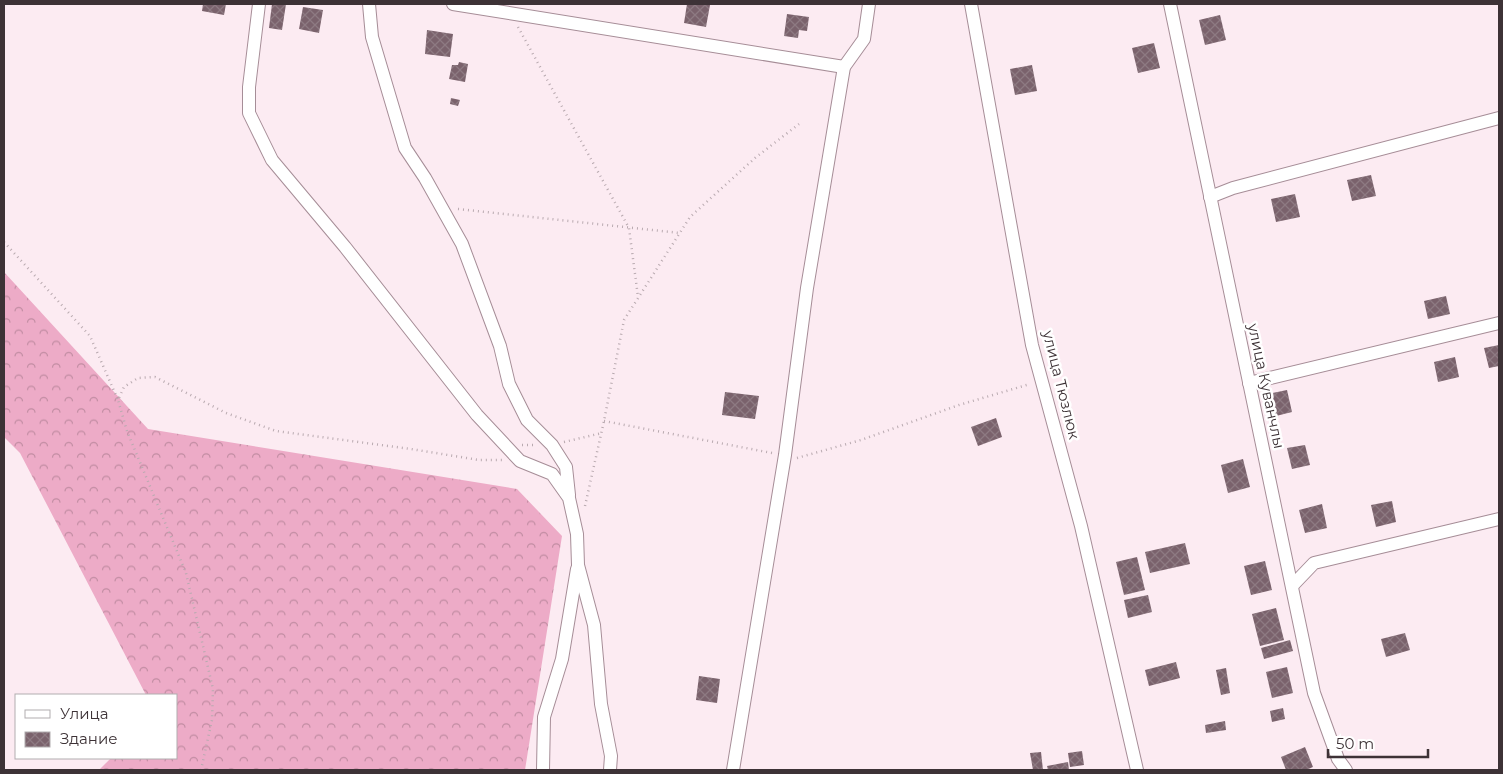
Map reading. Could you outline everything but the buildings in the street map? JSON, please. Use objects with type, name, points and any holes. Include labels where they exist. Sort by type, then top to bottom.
[{"type":"street","points":[[259,4],[249,86],[248,113],[272,160],[345,247],[477,415],[520,461],[552,474],[569,498]]},
{"type":"street","points":[[369,4],[372,37],[405,148],[425,178],[462,244],[500,346],[509,384],[527,420],[552,445],[566,467],[569,498],[577,534],[578,565],[562,659],[544,717],[543,770]]},
{"type":"street","points":[[453,4],[844,67]]},
{"type":"street","points":[[733,770],[785,455],[807,288],[844,67],[864,40],[870,4]]},
{"type":"street","name":"улица Тюзлюк","points":[[970,4],[1032,345],[1081,526],[1136,770]]},
{"type":"street","name":"улица Куванчлы","points":[[1170,4],[1314,693],[1338,759],[1346,770]]},
{"type":"street","points":[[1210,197],[1233,188],[1499,118]]},
{"type":"street","points":[[1249,383],[1499,324]]},
{"type":"street","points":[[1292,586],[1314,562],[1499,519]]},
{"type":"street","points":[[578,565],[594,625],[601,704],[611,756],[610,770]]},
{"type":"path","points":[[511,13],[629,228],[638,299]]},
{"type":"path","points":[[584,510],[624,320],[690,217],[755,158],[799,124]]},
{"type":"path","points":[[441,208],[680,233]]},
{"type":"path","points":[[4,242],[90,336],[118,400],[126,431],[186,573],[213,690],[212,720],[201,770]]},
{"type":"path","points":[[118,400],[124,387],[138,378],[155,376],[226,413],[276,431],[411,448],[479,460],[520,461]]},
{"type":"path","points":[[604,420],[797,458],[861,440],[959,405],[1042,381]]},
{"type":"green space","points":[[4,272],[148,429],[517,489],[562,536],[525,770],[99,770],[110,759],[178,759],[178,694],[145,694],[20,453],[4,437]]}]
